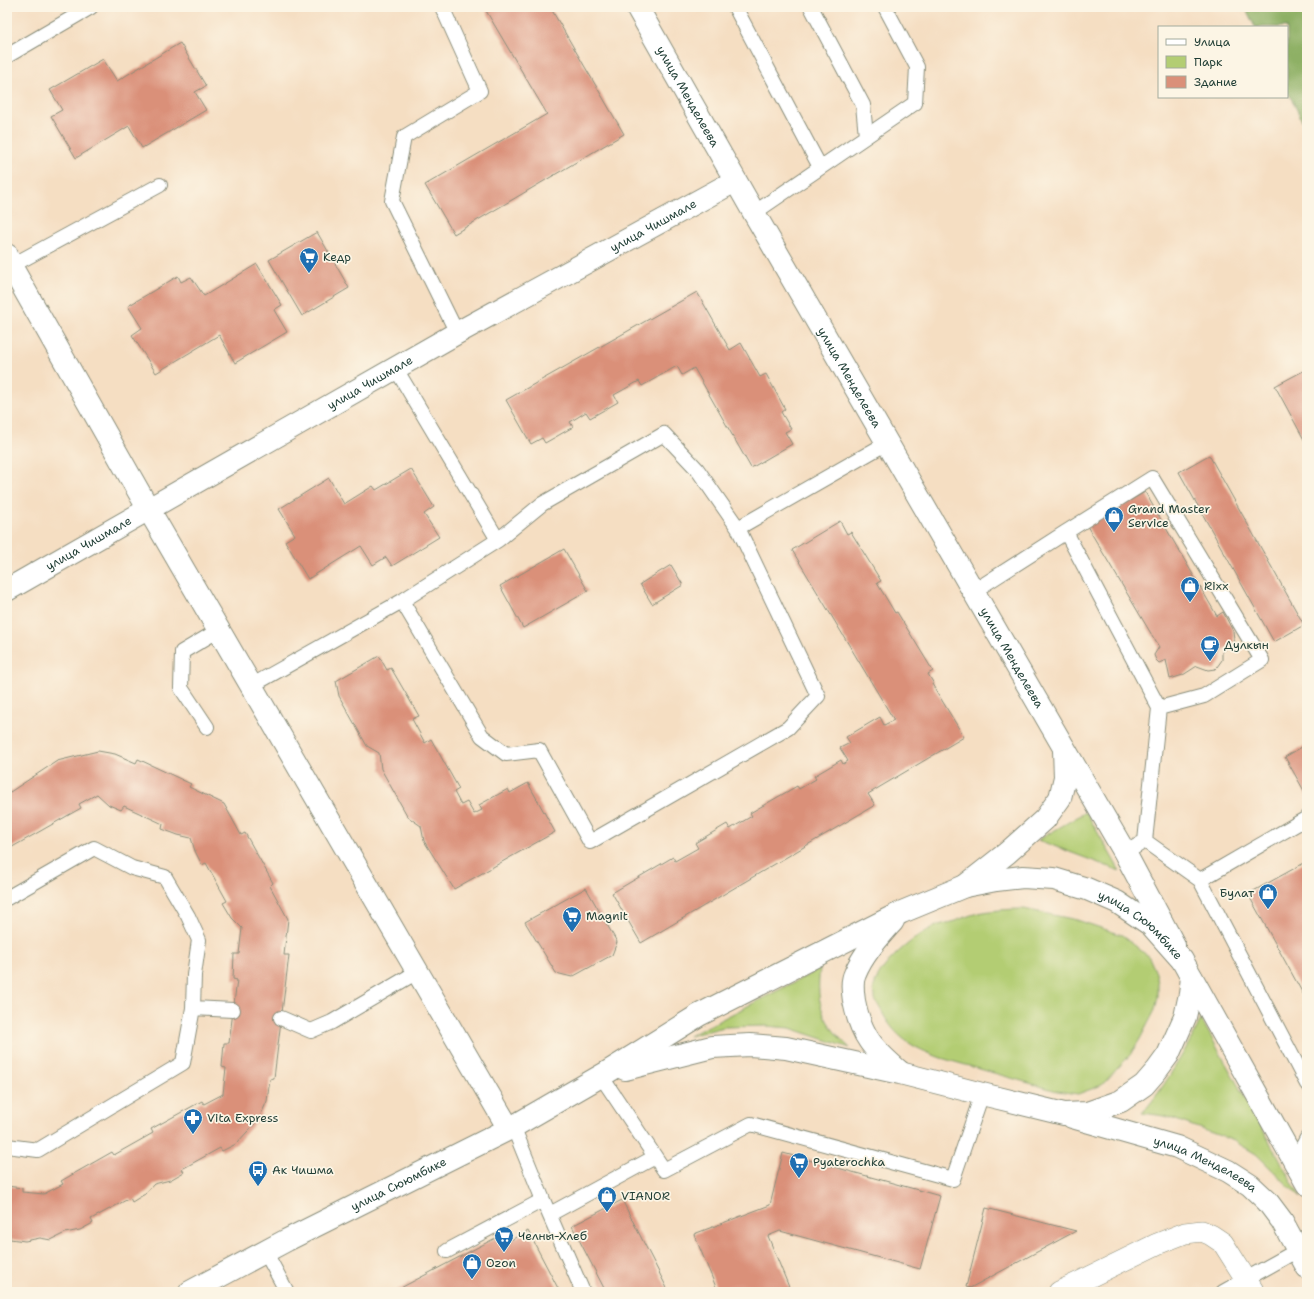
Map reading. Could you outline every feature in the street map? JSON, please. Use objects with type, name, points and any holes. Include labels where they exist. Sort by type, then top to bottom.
[{"type":"street","name":"улица Менделеева","points":[[637,7],[735,181],[1125,853],[1187,969]]},
{"type":"street","name":"улица Чишмале","points":[[7,590],[457,333],[735,181]]},
{"type":"street","points":[[9,261],[149,510],[251,686],[417,972],[511,1127]]},
{"type":"street","points":[[964,886],[1008,853],[1045,819],[1060,798],[1065,777],[1064,747]]},
{"type":"street","name":"улица Сююмбике","points":[[1023,877],[1054,879],[1087,889],[1117,902],[1151,925],[1187,969],[1190,994],[1185,1017],[1168,1055],[1144,1085],[1121,1101],[1088,1113],[1064,1114],[900,1073],[880,1055],[869,1041],[857,1014],[853,992],[855,974],[867,953],[879,937],[902,912],[964,886],[1023,877]]},
{"type":"street","points":[[603,1075],[699,1015],[902,912]]},
{"type":"street","points":[[1187,969],[1307,1184]]},
{"type":"street","points":[[603,1075],[712,1047],[750,1045],[786,1048],[900,1073]]},
{"type":"street","name":"улица Сююмбике","points":[[190,1292],[511,1127],[603,1075]]},
{"type":"street","name":"улица Менделеева","points":[[1064,1114],[1177,1147],[1228,1171],[1250,1185],[1267,1201],[1282,1221],[1304,1258]]},
{"type":"street","points":[[1059,1292],[1157,1244],[1185,1233],[1202,1231],[1223,1243],[1250,1285]]},
{"type":"lane","points":[[7,56],[92,7]]},
{"type":"lane","points":[[442,7],[480,91],[404,137],[392,201],[457,333]]},
{"type":"lane","points":[[735,7],[820,167]]},
{"type":"lane","points":[[811,7],[863,105],[866,136]]},
{"type":"lane","points":[[754,213],[914,103],[917,67],[885,7]]},
{"type":"lane","points":[[9,261],[160,186]]},
{"type":"lane","points":[[396,369],[498,540]]},
{"type":"lane","points":[[251,686],[402,601],[498,540],[542,504],[664,434],[697,469],[738,528],[818,696],[788,728],[590,842],[539,750],[506,754],[482,736],[402,601]]},
{"type":"lane","points":[[738,528],[887,443]]},
{"type":"lane","points":[[974,591],[1152,478],[1262,660],[1204,696],[1159,708]]},
{"type":"lane","points":[[1066,532],[1159,708],[1145,841]]},
{"type":"lane","points":[[207,728],[181,688],[182,652],[219,630]]},
{"type":"lane","points":[[1200,880],[1307,818]]},
{"type":"lane","points":[[1125,853],[1145,841]]},
{"type":"lane","points":[[1145,841],[1200,880],[1307,1084]]},
{"type":"lane","points":[[7,898],[94,848],[132,868],[165,877],[188,916],[199,940],[194,975],[193,1008],[183,1063],[38,1150],[7,1146]]},
{"type":"lane","points":[[281,1018],[311,1031],[332,1022],[417,972]]},
{"type":"lane","points":[[193,1008],[233,1010]]},
{"type":"lane","points":[[603,1075],[664,1170],[752,1124],[953,1179],[982,1094]]},
{"type":"lane","points":[[511,1127],[584,1292]]},
{"type":"lane","points":[[1295,1161],[1307,1138]]},
{"type":"lane","points":[[550,1214],[655,1157]]},
{"type":"lane","points":[[447,1251],[543,1200]]},
{"type":"lane","points":[[266,1253],[287,1292]]},
{"type":"lane","points":[[1223,1292],[1250,1285],[1304,1258]]},
{"type":"green space","points":[[1245,7],[1307,7],[1307,130],[1288,92],[1288,26],[1254,26]]},
{"type":"green space","points":[[1086,812],[1120,871],[1038,840]]},
{"type":"green space","points":[[1024,909],[1077,920],[1122,935],[1149,957],[1156,973],[1158,997],[1155,1010],[1130,1055],[1102,1085],[1078,1094],[1057,1091],[941,1058],[921,1050],[898,1035],[886,1020],[874,997],[874,987],[878,977],[894,956],[914,939],[932,928],[978,913]]},
{"type":"green space","points":[[820,969],[819,993],[823,1013],[834,1031],[850,1048],[790,1028],[766,1026],[724,1027],[689,1036]]},
{"type":"green space","points":[[1201,1019],[1301,1198],[1256,1154],[1234,1141],[1165,1116],[1142,1113],[1168,1078]]},
{"type":"building","points":[[488,7],[550,7],[624,134],[454,234],[425,185],[547,114],[485,9]]},
{"type":"building","points":[[180,43],[206,86],[195,92],[206,110],[142,148],[129,126],[76,158],[51,116],[62,110],[50,90],[103,59],[117,81]]},
{"type":"building","name":"Кедр","points":[[317,232],[349,288],[302,316],[269,260]]},
{"type":"building","points":[[257,264],[282,305],[274,310],[287,332],[235,363],[219,335],[156,373],[132,335],[142,328],[128,306],[178,276],[181,282],[191,277],[204,296]]},
{"type":"building","points":[[697,292],[730,350],[741,343],[760,377],[766,374],[785,409],[781,412],[791,429],[785,432],[792,444],[751,468],[694,368],[682,375],[677,366],[642,386],[639,381],[614,395],[618,402],[590,418],[586,412],[570,422],[573,427],[545,443],[542,438],[531,444],[506,400]]},
{"type":"building","points":[[1307,369],[1307,445],[1275,386]]},
{"type":"building","points":[[1209,455],[1304,625],[1274,642],[1179,472]]},
{"type":"building","points":[[411,469],[434,507],[424,514],[439,537],[392,566],[386,557],[373,565],[361,546],[308,579],[285,541],[295,535],[279,509],[329,478],[344,504],[373,486],[376,490]]},
{"type":"building","points":[[1145,492],[1217,616],[1223,612],[1233,631],[1233,644],[1222,652],[1222,660],[1215,669],[1208,670],[1197,666],[1183,675],[1170,679],[1166,660],[1159,663],[1154,655],[1159,647],[1087,526]]},
{"type":"building","points":[[840,521],[847,534],[851,532],[881,581],[877,583],[895,613],[897,612],[933,671],[928,674],[934,684],[932,684],[964,737],[868,794],[875,805],[641,943],[612,893],[673,857],[675,861],[698,848],[695,843],[727,824],[730,829],[752,816],[750,813],[797,786],[799,789],[816,779],[814,776],[841,760],[843,764],[848,761],[840,748],[850,743],[846,737],[880,717],[884,725],[894,720],[792,550]]},
{"type":"building","points":[[564,549],[588,591],[523,628],[500,586]]},
{"type":"building","points":[[671,565],[683,585],[652,604],[640,584]]},
{"type":"building","points":[[379,656],[387,670],[391,668],[419,716],[412,719],[425,743],[431,739],[459,789],[454,792],[461,805],[467,802],[474,814],[482,810],[479,805],[508,789],[510,793],[528,783],[555,832],[454,889],[424,841],[421,826],[408,817],[381,769],[379,753],[367,746],[339,696],[336,681]]},
{"type":"building","points":[[1307,744],[1307,796],[1285,757]]},
{"type":"building","points":[[98,751],[115,754],[136,763],[138,759],[191,784],[189,787],[224,804],[241,835],[245,833],[273,883],[270,886],[288,919],[284,955],[289,955],[274,1078],[270,1079],[267,1101],[259,1119],[236,1144],[222,1151],[220,1148],[182,1169],[184,1172],[170,1180],[154,1184],[145,1194],[132,1202],[130,1198],[91,1219],[93,1223],[80,1230],[65,1233],[51,1240],[40,1238],[25,1241],[10,1239],[10,1235],[7,1235],[7,1186],[22,1188],[22,1192],[44,1194],[63,1184],[61,1181],[112,1152],[114,1155],[153,1133],[151,1129],[202,1101],[204,1104],[223,1094],[226,1068],[222,1067],[224,1043],[229,1043],[237,980],[233,979],[234,954],[239,954],[242,928],[232,918],[223,903],[227,901],[206,863],[202,865],[195,851],[191,838],[162,829],[163,824],[124,806],[121,810],[109,805],[97,794],[79,804],[81,808],[7,850],[7,794],[57,761]]},
{"type":"building","points":[[1306,862],[1307,864],[1307,1001],[1248,894]]},
{"type":"building","points":[[586,888],[617,942],[612,955],[572,977],[556,973],[525,922]]},
{"type":"building","points":[[783,1153],[940,1196],[920,1269],[780,1231],[768,1236],[791,1292],[718,1292],[694,1234],[770,1205]]},
{"type":"building","points":[[622,1200],[669,1292],[606,1292],[572,1226]]},
{"type":"building","points":[[986,1208],[1076,1231],[970,1288],[966,1287]]},
{"type":"building","name":"Челны-Хлеб","points":[[528,1231],[560,1292],[393,1292],[503,1234],[507,1242]]},
{"type":"place","name":"Кедр","points":[[309,274]]},
{"type":"place","name":"Grand Master Service","points":[[1114,533]]},
{"type":"place","name":"Rixx","points":[[1190,603]]},
{"type":"place","name":"Дулкын","points":[[1210,662]]},
{"type":"place","name":"Булат","points":[[1268,910]]},
{"type":"place","name":"Magnit","points":[[572,933]]},
{"type":"place","name":"Vita Express","points":[[193,1135]]},
{"type":"place","name":"Pyaterochka","points":[[799,1179]]},
{"type":"place","name":"Ак Чишма","points":[[258,1187]]},
{"type":"place","name":"VIANOR","points":[[607,1213]]},
{"type":"place","name":"Челны-Хлеб","points":[[504,1253]]},
{"type":"place","name":"Ozon","points":[[472,1280]]}]
